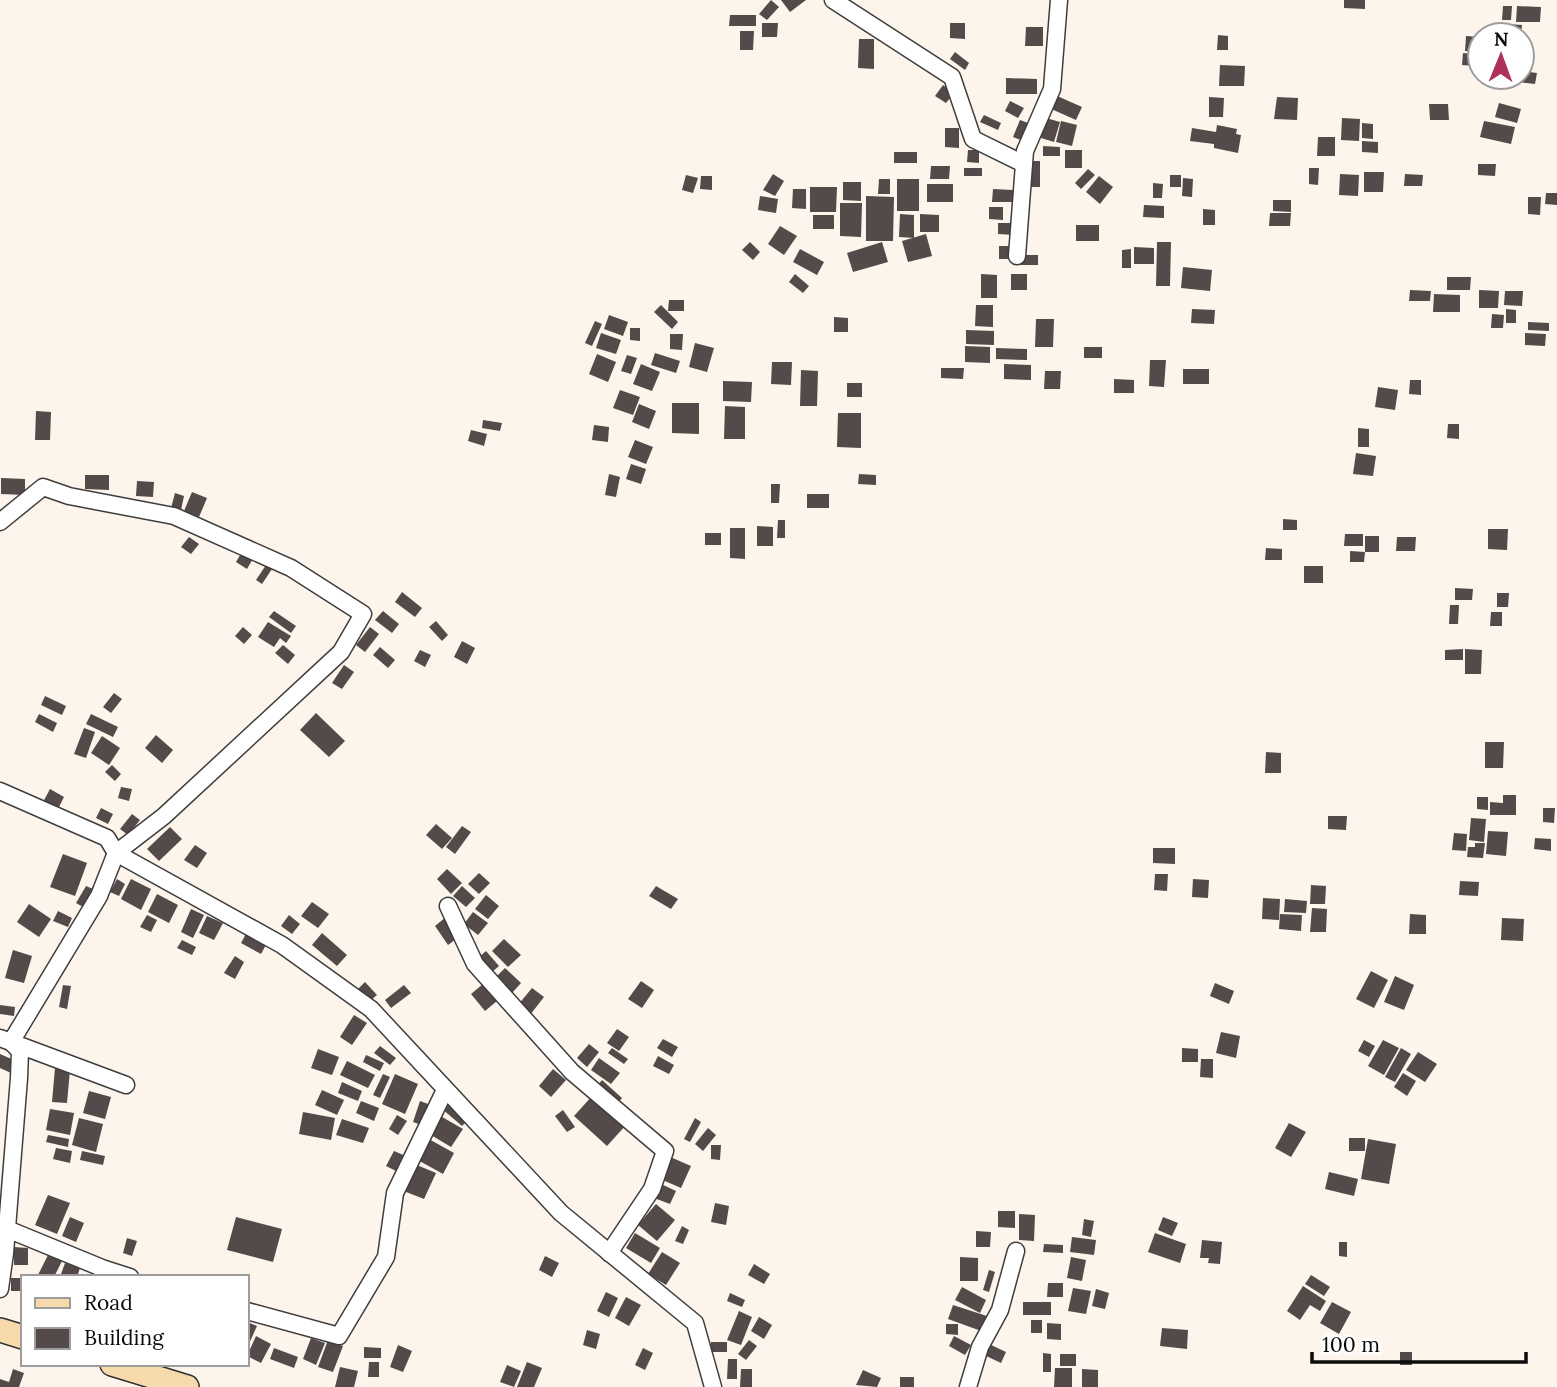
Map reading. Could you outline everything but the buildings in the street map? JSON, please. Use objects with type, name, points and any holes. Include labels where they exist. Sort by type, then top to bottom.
[{"type":"main road","points":[[0,1330],[21,1336]]},
{"type":"main road","points":[[119,1366],[187,1387]]},
{"type":"street","points":[[833,0],[952,77],[973,139],[1024,164]]},
{"type":"street","points":[[1017,256],[1025,151],[1052,89],[1059,0]]},
{"type":"street","points":[[0,522],[43,487],[69,496],[174,516],[291,568],[363,614],[341,652],[164,816],[116,853],[99,896],[6,1040]]},
{"type":"street","points":[[0,791],[107,838],[116,853],[282,946],[371,1009],[561,1213],[695,1323],[713,1387]]},
{"type":"street","points":[[448,906],[475,964],[572,1072],[665,1151],[652,1189],[609,1253]]},
{"type":"street","points":[[6,1040],[126,1085]]},
{"type":"street","points":[[0,1289],[20,1051],[6,1040]]},
{"type":"street","points":[[248,1311],[339,1336],[386,1257],[395,1193],[445,1090]]},
{"type":"street","points":[[7,1229],[124,1275]]},
{"type":"street","points":[[968,1387],[980,1347],[1000,1310],[1016,1251]]}]
